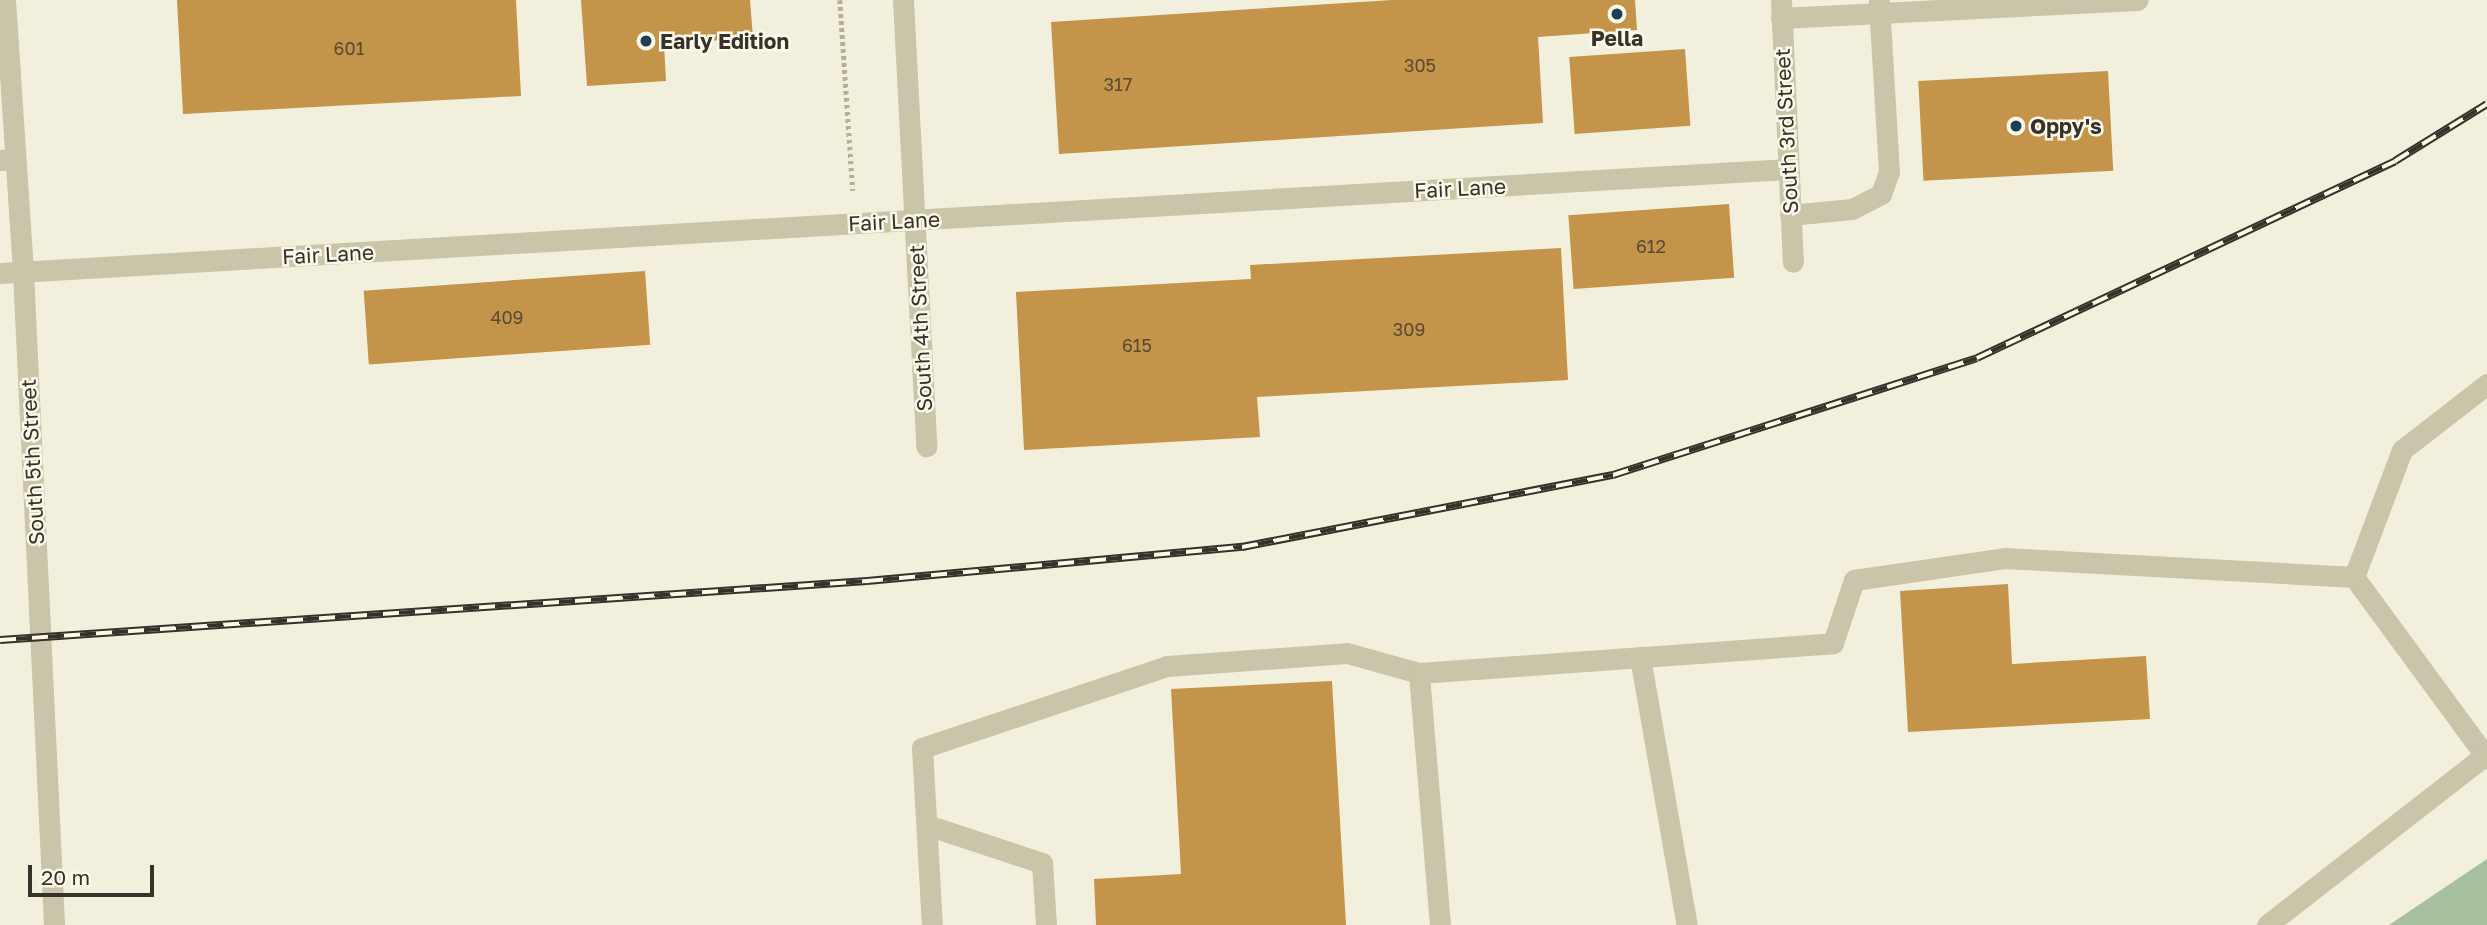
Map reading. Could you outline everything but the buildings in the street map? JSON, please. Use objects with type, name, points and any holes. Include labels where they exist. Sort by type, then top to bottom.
[{"type":"street","name":"South 5th Street","points":[[5,0],[8,159],[23,272],[54,925]]},
{"type":"street","name":"South 4th Street","points":[[903,0],[926,446]]},
{"type":"street","points":[[1781,9],[2138,0]]},
{"type":"street","points":[[1790,215],[1852,209],[1881,194],[1889,172],[1879,7]]},
{"type":"street","name":"South 3rd Street","points":[[1781,9],[1793,262]]},
{"type":"street","name":"Fair Lane","points":[[0,273],[1787,169]]},
{"type":"street","points":[[2354,577],[2402,450],[2487,384]]},
{"type":"street","points":[[932,925],[922,748],[1167,666],[1348,653],[1419,673],[1833,643],[1854,580],[2004,558],[2354,577]]},
{"type":"street","points":[[2267,925],[2486,757],[2354,577]]},
{"type":"street","points":[[1640,657],[1686,925]]},
{"type":"street","points":[[1419,673],[1440,925]]},
{"type":"street","points":[[927,825],[1042,863],[1046,925]]},
{"type":"path","points":[[840,0],[855,223]]},
{"type":"green space","points":[[2487,859],[2487,925],[2389,925]]},
{"type":"railway","points":[[0,640],[867,581],[1242,547],[1613,475],[1977,358],[2395,161],[2487,104]]},
{"type":"place","name":"Pella","points":[[1617,14]]},
{"type":"place","name":"Early Edition","points":[[646,41]]},
{"type":"place","name":"Oppy's","points":[[2016,126]]}]
